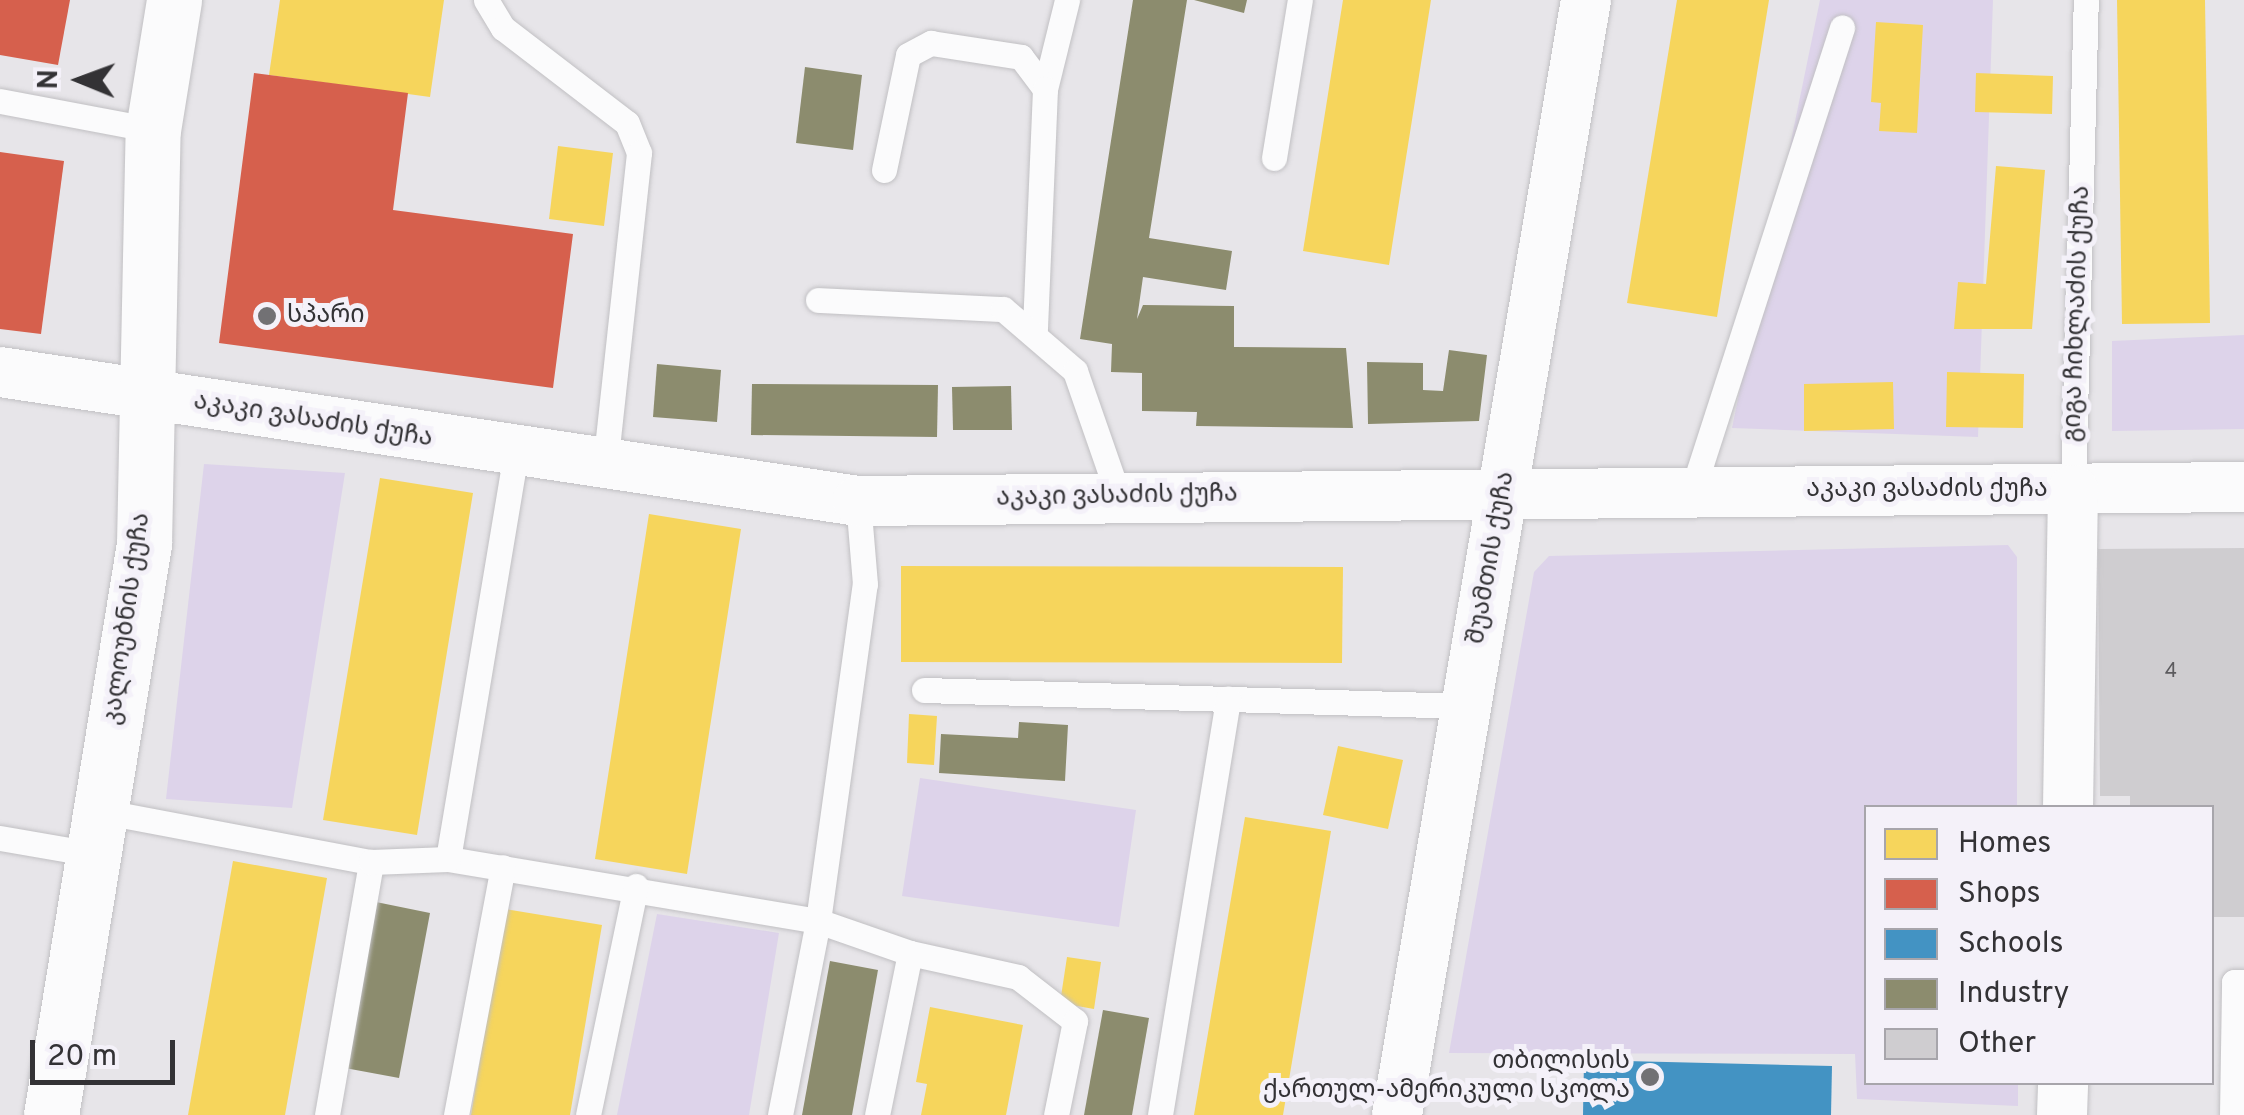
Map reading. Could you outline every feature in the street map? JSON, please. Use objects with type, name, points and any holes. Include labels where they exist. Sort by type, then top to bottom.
[{"type":"street","name":"კალოუბნის ქუჩა","points":[[51,1115],[144,544],[152,130],[174,0]]},
{"type":"street","name":"შუამთის ქუჩა","points":[[1398,1115],[1586,0]]},
{"type":"street","name":"აკაკი ვასაძის ქუჩა","points":[[0,372],[858,501],[1693,489],[2244,487]]},
{"type":"street","name":"გიგა ჩიხლაძის ქუჩა","points":[[2068,805],[2073,490]]},
{"type":"street","points":[[2062,1115],[2063,1085]]},
{"type":"lane","points":[[486,0],[503,28],[627,123],[640,153],[605,465]]},
{"type":"lane","points":[[1035,330],[1045,89],[1067,0]]},
{"type":"lane","points":[[1274,158],[1300,0]]},
{"type":"lane","name":"გიგა ჩიხლაძის ქუჩა","points":[[2073,490],[2086,0]]},
{"type":"lane","points":[[1693,489],[1842,26]]},
{"type":"lane","points":[[884,170],[908,55],[919,49],[1021,56],[1045,89]]},
{"type":"lane","points":[[0,101],[152,130]]},
{"type":"lane","points":[[818,300],[1003,308],[1035,330],[1075,370],[1119,497]]},
{"type":"lane","points":[[448,858],[516,451]]},
{"type":"lane","points":[[780,1115],[818,922],[864,584],[858,501]]},
{"type":"lane","points":[[924,690],[1466,706]]},
{"type":"lane","points":[[1160,1115],[1228,699]]},
{"type":"lane","points":[[0,838],[97,832],[371,862],[448,858],[636,886],[818,922],[910,954],[1018,977],[1075,1022],[1056,1115]]},
{"type":"lane","points":[[327,1115],[371,862]]},
{"type":"lane","points":[[456,1115],[503,867]]},
{"type":"lane","points":[[588,1115],[636,886]]},
{"type":"lane","points":[[877,1115],[910,954]]},
{"type":"lane","points":[[2232,1115],[2234,982],[2244,982]]},
{"type":"shaded area","points":[[1820,0],[1993,0],[1978,437],[1732,428]]},
{"type":"shaded area","points":[[2244,335],[2244,429],[2112,431],[2112,341]]},
{"type":"shaded area","points":[[204,464],[345,473],[292,808],[166,799]]},
{"type":"shaded area","points":[[2008,545],[2017,557],[2017,805],[1864,805],[1864,1085],[2018,1085],[2018,1106],[1857,1099],[1855,1054],[1449,1053],[1534,572],[1549,556]]},
{"type":"shaded area","points":[[920,778],[1136,810],[1119,927],[902,896]]},
{"type":"shaded area","points":[[657,914],[779,933],[749,1115],[617,1115]]},
{"type":"building: Homes","points":[[280,0],[444,0],[430,97],[269,75]]},
{"type":"building: Homes","points":[[1343,0],[1431,0],[1389,265],[1303,251]]},
{"type":"building: Homes","points":[[1677,0],[1769,0],[1717,317],[1627,303]]},
{"type":"building: Homes","points":[[2117,0],[2205,0],[2210,323],[2122,324]]},
{"type":"building: Homes","points":[[1876,22],[1923,25],[1917,133],[1879,131],[1881,103],[1871,102]]},
{"type":"building: Homes","points":[[1976,73],[2053,76],[2052,114],[1975,112]]},
{"type":"building: Homes","points":[[558,146],[613,153],[604,226],[549,219]]},
{"type":"building: Homes","points":[[1996,166],[2045,170],[2032,329],[1954,329],[1958,282],[1986,284]]},
{"type":"building: Homes","points":[[1947,372],[2024,374],[2023,428],[1946,427]]},
{"type":"building: Homes","points":[[1893,382],[1894,429],[1804,431],[1804,384]]},
{"type":"building: Homes","points":[[380,478],[473,493],[417,835],[323,820]]},
{"type":"building: Homes","points":[[649,514],[741,529],[687,874],[595,859]]},
{"type":"building: Homes","points":[[901,566],[1343,567],[1342,663],[901,662]]},
{"type":"building: Homes","points":[[909,714],[937,716],[934,765],[907,763]]},
{"type":"building: Homes","points":[[1338,746],[1403,760],[1388,829],[1323,815]]},
{"type":"building: Homes","points":[[1245,817],[1331,831],[1283,1115],[1194,1115]]},
{"type":"building: Homes","points":[[233,861],[327,878],[285,1115],[188,1115]]},
{"type":"building: Homes","points":[[505,909],[602,925],[570,1115],[471,1115]]},
{"type":"building: Homes","points":[[1067,957],[1101,962],[1094,1009],[1060,1003]]},
{"type":"building: Homes","points":[[930,1007],[1023,1025],[1006,1115],[921,1115],[927,1084],[916,1082]]},
{"type":"building: Shops","points":[[0,0],[70,0],[58,65],[0,55]]},
{"type":"building: Shops","points":[[254,73],[408,93],[393,210],[573,234],[553,388],[219,343]]},
{"type":"building: Shops","points":[[0,152],[64,161],[41,334],[0,329]]},
{"type":"building: Schools","points":[[1584,1060],[1832,1066],[1831,1115],[1583,1115]]},
{"type":"building: Industry","points":[[1133,0],[1187,0],[1149,238],[1232,251],[1226,290],[1143,277],[1137,319],[1143,305],[1234,306],[1234,347],[1346,348],[1353,428],[1196,426],[1197,412],[1142,411],[1142,373],[1111,372],[1112,344],[1080,339]]},
{"type":"building: Industry","points":[[1194,0],[1247,0],[1244,13]]},
{"type":"building: Industry","points":[[805,67],[862,75],[853,150],[796,143]]},
{"type":"building: Industry","points":[[1449,350],[1487,355],[1479,421],[1368,424],[1367,362],[1423,363],[1423,390],[1443,391]]},
{"type":"building: Industry","points":[[657,364],[721,370],[717,422],[653,417]]},
{"type":"building: Industry","points":[[752,384],[938,385],[937,437],[751,435]]},
{"type":"building: Industry","points":[[1011,386],[1012,430],[953,430],[952,387]]},
{"type":"building: Industry","points":[[1019,722],[1068,725],[1065,781],[939,773],[941,734],[1018,738]]},
{"type":"building: Industry","points":[[376,902],[430,913],[399,1078],[345,1068]]},
{"type":"building: Industry","points":[[830,961],[878,970],[852,1115],[802,1115]]},
{"type":"building: Industry","points":[[1103,1010],[1149,1018],[1132,1115],[1084,1115]]},
{"type":"building: Other","points":[[2244,548],[2244,917],[2214,917],[2214,805],[2130,805],[2130,796],[2100,796],[2098,549]]},
{"type":"place","name":"სპარი","points":[[267,316]]},
{"type":"place","name":"თბილისის ქართულ-ამერიკული სკოლა","points":[[1650,1077]]}]
